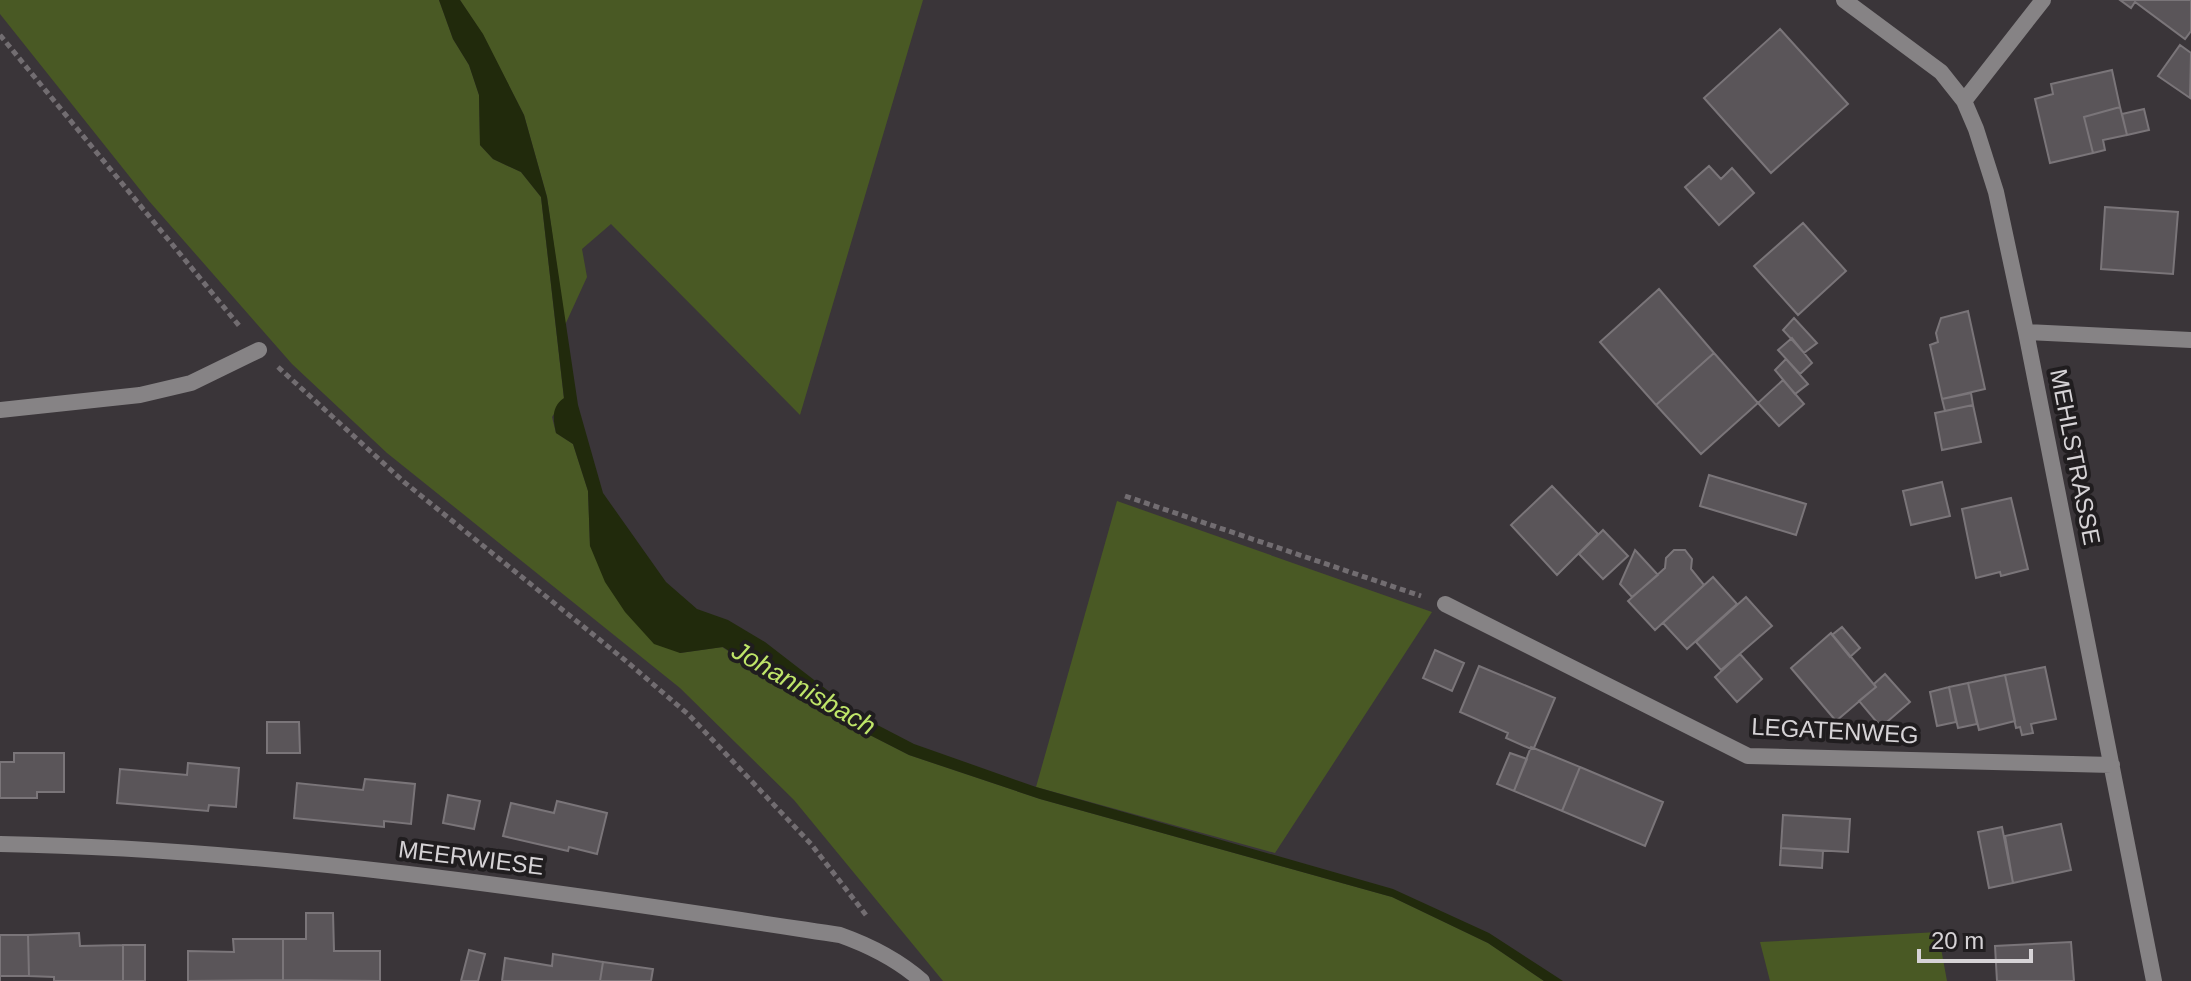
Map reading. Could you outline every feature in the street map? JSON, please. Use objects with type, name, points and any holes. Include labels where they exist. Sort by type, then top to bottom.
[{"type":"street","name":"MEHLSTRASSE","points":[[1844,0],[1941,72],[1964,101],[1996,192],[2154,981]]},
{"type":"street","points":[[1964,101],[2043,0]]},
{"type":"street","points":[[2026,332],[2191,340]]},
{"type":"street","points":[[0,410],[140,395],[191,383],[259,350]]},
{"type":"street","name":"LEGATENWEG","points":[[1445,604],[1748,756],[2112,765]]},
{"type":"street","name":"MEERWIESE","points":[[0,844],[172,851],[512,886],[840,935],[873,946],[922,981]]},
{"type":"path","points":[[0,35],[259,350],[404,482],[689,715],[811,844],[868,918]]},
{"type":"path","points":[[1125,496],[1445,604]]},
{"type":"shaded area","points":[[0,0],[439,0],[453,39],[469,65],[479,95],[480,145],[493,159],[521,172],[541,197],[564,399],[552,417],[556,433],[573,444],[588,491],[590,546],[680,653],[722,647],[813,706],[909,755],[1040,799],[1392,897],[1488,943],[1544,981],[943,981],[794,800],[680,688],[387,453],[292,364],[149,201],[0,14]]},
{"type":"shaded area","points":[[460,0],[923,0],[800,415],[611,224],[582,249],[587,277],[565,325],[547,197],[524,115],[483,35]]},
{"type":"shaded area","points":[[1117,501],[1432,612],[1275,853],[1036,787]]},
{"type":"shaded area","points":[[1938,932],[1947,981],[1770,981],[1760,942]]},
{"type":"water","name":"Johannisbach","points":[[439,0],[460,0],[483,34],[524,115],[547,197],[578,405],[603,493],[666,582],[697,609],[728,620],[765,642],[862,717],[914,744],[1036,787],[1393,889],[1489,933],[1563,981],[1544,981],[1488,943],[1392,897],[1040,799],[909,755],[813,706],[723,647],[680,653],[654,644],[625,612],[605,582],[590,546],[588,491],[573,444],[556,433],[555,409],[564,398],[541,197],[521,172],[493,159],[480,145],[479,95],[469,65],[453,39]]},
{"type":"building","points":[[2120,0],[2191,0],[2191,31],[2185,39],[2135,2],[2131,8]]},
{"type":"building","points":[[1780,29],[1848,104],[1771,173],[1704,98]]},
{"type":"building","points":[[2180,45],[2191,53],[2190,98],[2158,76]]},
{"type":"building","points":[[2112,70],[2120,107],[2084,117],[2093,153],[2050,163],[2035,99],[2053,94],[2051,84]]},
{"type":"building","points":[[2120,107],[2127,135],[2103,140],[2105,150],[2093,153],[2084,117]]},
{"type":"building","points":[[2144,109],[2149,130],[2127,135],[2122,114]]},
{"type":"building","points":[[1709,166],[1721,179],[1732,168],[1754,193],[1719,225],[1685,187]]},
{"type":"building","points":[[2105,207],[2178,212],[2173,274],[2101,269]]},
{"type":"building","points":[[1803,223],[1846,271],[1798,315],[1754,266]]},
{"type":"building","points":[[1659,289],[1714,353],[1656,405],[1600,342]]},
{"type":"building","points":[[1968,311],[1985,389],[1942,399],[1930,345],[1938,342],[1936,333],[1941,318]]},
{"type":"building","points":[[1794,318],[1817,343],[1804,353],[1783,330]]},
{"type":"building","points":[[1792,338],[1812,363],[1800,374],[1778,350]]},
{"type":"building","points":[[1714,353],[1758,403],[1701,454],[1656,405]]},
{"type":"building","points":[[1786,359],[1808,384],[1795,394],[1775,370]]},
{"type":"building","points":[[1783,380],[1804,404],[1779,426],[1758,403]]},
{"type":"building","points":[[1971,393],[1973,405],[1945,411],[1942,399]]},
{"type":"building","points":[[1973,405],[1981,442],[1942,450],[1935,413]]},
{"type":"building","points":[[1709,475],[1806,504],[1796,535],[1700,506]]},
{"type":"building","points":[[1942,482],[1950,516],[1911,525],[1903,491]]},
{"type":"building","points":[[1552,486],[1598,534],[1557,575],[1511,525]]},
{"type":"building","points":[[2011,498],[2028,569],[1976,578],[1962,509]]},
{"type":"building","points":[[1603,530],[1628,556],[1603,579],[1579,554]]},
{"type":"building","points":[[1635,550],[1658,575],[1632,597],[1620,584]]},
{"type":"building","points":[[1674,550],[1685,550],[1692,559],[1691,569],[1704,585],[1655,630],[1628,601],[1665,568],[1666,558]]},
{"type":"building","points":[[1713,577],[1737,604],[1687,649],[1663,623]]},
{"type":"building","points":[[1746,597],[1772,626],[1721,670],[1696,642]]},
{"type":"building","points":[[1842,627],[1860,648],[1850,657],[1832,635]]},
{"type":"building","points":[[1831,633],[1876,687],[1836,721],[1791,668]]},
{"type":"building","points":[[1435,650],[1464,663],[1452,691],[1423,678]]},
{"type":"building","points":[[1740,654],[1762,679],[1737,702],[1715,677]]},
{"type":"building","points":[[1479,666],[1555,698],[1534,748],[1506,738],[1508,733],[1460,712]]},
{"type":"building","points":[[2045,667],[2056,719],[2031,724],[2033,733],[2022,735],[2020,727],[2016,728],[2005,675]]},
{"type":"building","points":[[1885,674],[1910,702],[1881,727],[1859,701],[1876,687],[1874,684]]},
{"type":"building","points":[[2005,675],[2015,721],[1979,730],[1968,683]]},
{"type":"building","points":[[1968,683],[1977,724],[1958,728],[1949,687]]},
{"type":"building","points":[[1949,687],[1956,722],[1937,726],[1930,692]]},
{"type":"building","points":[[267,722],[299,722],[300,753],[267,753]]},
{"type":"building","points":[[1531,747],[1580,767],[1562,811],[1514,791]]},
{"type":"building","points":[[14,753],[64,753],[64,792],[37,792],[37,798],[0,798],[0,762],[14,762]]},
{"type":"building","points":[[1510,753],[1527,759],[1514,791],[1497,784]]},
{"type":"building","points":[[188,763],[239,768],[236,807],[209,805],[208,811],[117,803],[120,769],[187,775]]},
{"type":"building","points":[[1580,767],[1663,802],[1645,846],[1562,811]]},
{"type":"building","points":[[365,779],[415,784],[411,824],[384,821],[384,827],[294,818],[297,783],[363,790]]},
{"type":"building","points":[[448,795],[480,801],[474,829],[443,823]]},
{"type":"building","points":[[557,801],[607,813],[597,854],[569,847],[568,851],[503,836],[511,803],[554,813]]},
{"type":"building","points":[[1783,815],[1850,819],[1848,852],[1781,848]]},
{"type":"building","points":[[2061,824],[2071,870],[2013,883],[2005,836]]},
{"type":"building","points":[[2002,827],[2013,883],[1989,888],[1978,832]]},
{"type":"building","points":[[1781,848],[1823,851],[1822,868],[1780,865]]},
{"type":"building","points":[[306,913],[333,913],[334,951],[380,951],[380,981],[283,980],[283,939],[306,939]]},
{"type":"building","points":[[79,933],[80,946],[123,945],[123,981],[54,981],[54,977],[29,976],[28,935]]},
{"type":"building","points":[[0,935],[28,935],[29,976],[0,976]]},
{"type":"building","points":[[233,939],[283,939],[283,980],[188,981],[188,951],[234,952]]},
{"type":"building","points":[[2071,942],[2074,981],[1997,981],[1995,946]]},
{"type":"building","points":[[123,945],[145,945],[145,981],[123,981]]},
{"type":"building","points":[[469,950],[485,954],[478,981],[461,981]]},
{"type":"building","points":[[553,954],[603,962],[600,981],[502,981],[505,958],[552,966]]},
{"type":"building","points":[[603,962],[653,969],[651,981],[600,981]]}]
